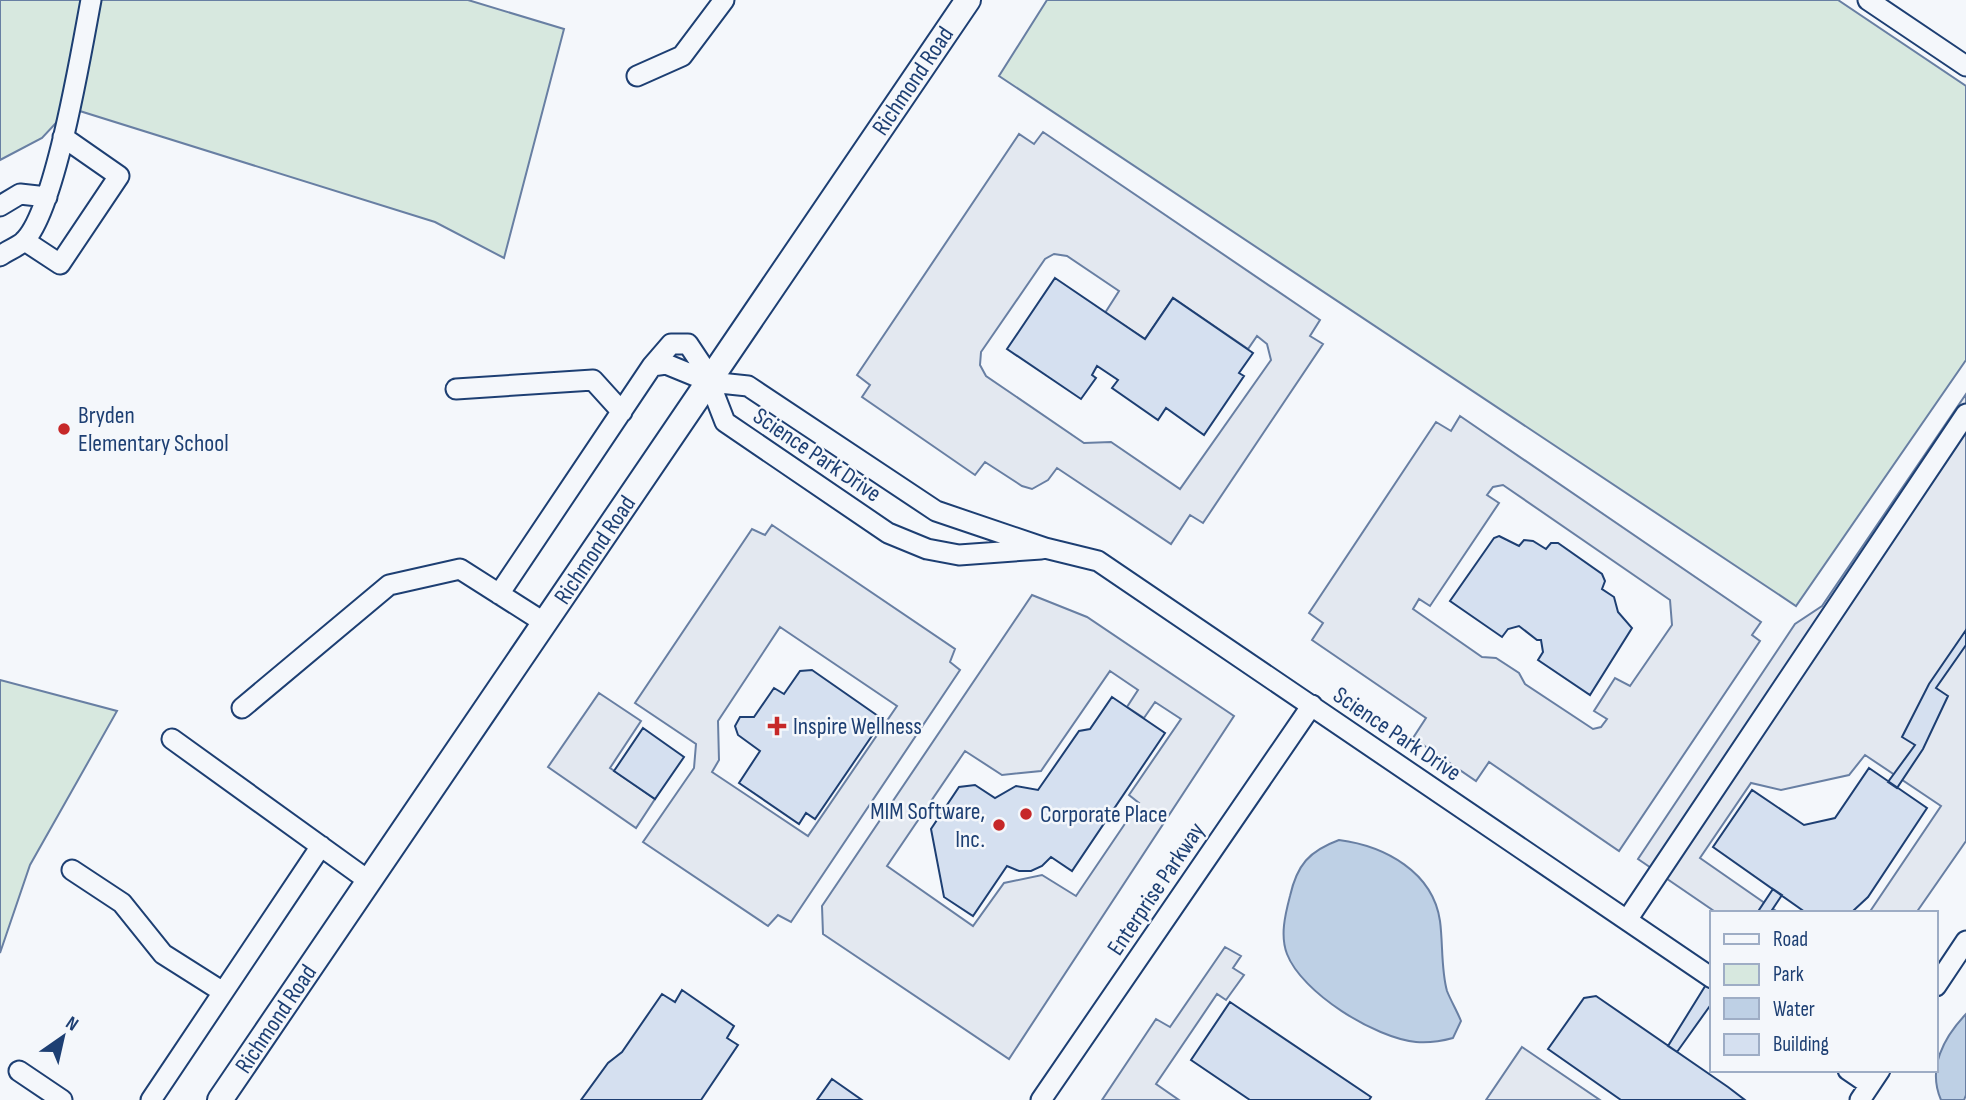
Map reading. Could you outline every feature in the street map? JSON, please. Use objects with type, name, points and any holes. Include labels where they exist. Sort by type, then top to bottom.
[{"type":"main road","name":"Richmond Road","points":[[220,1100],[968,0]]},
{"type":"street","points":[[0,256],[25,241],[47,197],[64,137],[91,0]]},
{"type":"street","points":[[637,76],[682,56],[724,0]]},
{"type":"street","points":[[1868,0],[1966,66]]},
{"type":"street","points":[[25,241],[60,264],[119,176],[64,137]]},
{"type":"street","points":[[0,206],[20,194],[47,197]]},
{"type":"street","points":[[499,594],[652,366],[671,344],[688,344],[710,382]]},
{"type":"street","points":[[456,389],[593,380],[622,412]]},
{"type":"street","name":"Science Park Drive","points":[[1045,548],[959,555],[927,549],[888,533],[725,422],[710,382],[748,386],[936,511],[1045,548],[1098,561],[1710,977]]},
{"type":"street","points":[[1627,920],[1966,414]]},
{"type":"street","points":[[242,708],[389,585],[460,569],[545,623]]},
{"type":"street","name":"Enterprise Parkway","points":[[1041,1100],[1312,705]]},
{"type":"street","points":[[172,739],[369,881]]},
{"type":"street","points":[[150,1100],[321,846]]},
{"type":"street","points":[[72,870],[122,903],[163,954],[223,992]]},
{"type":"street","points":[[1938,983],[1966,941]]},
{"type":"street","points":[[19,1071],[62,1100]]},
{"type":"street","points":[[1851,1072],[1870,1085]]},
{"type":"green space","points":[[0,0],[468,0],[564,29],[504,258],[435,222],[70,108],[42,138],[0,160]]},
{"type":"green space","points":[[1047,0],[1838,0],[1966,86],[1966,360],[1796,606],[999,76]]},
{"type":"green space","points":[[0,680],[117,711],[30,865],[0,953]]},
{"type":"shaded area","points":[[1043,132],[1320,320],[1310,336],[1323,344],[1203,523],[1190,515],[1171,544],[1057,468],[1048,480],[1032,489],[1022,486],[985,462],[975,475],[862,397],[870,385],[857,375],[1019,134],[1034,144]],"holes":[[[1054,254],[1067,256],[1119,291],[1105,313],[1145,339],[1173,298],[1248,349],[1257,336],[1267,344],[1271,360],[1180,489],[1111,442],[1084,443],[986,376],[980,365],[981,352],[1045,259]]]},
{"type":"shaded area","points":[[1966,394],[1966,841],[1917,911],[1870,911],[1941,806],[1865,755],[1849,775],[1781,790],[1751,783],[1700,858],[1776,911],[1714,911],[1638,859],[1795,624],[1822,606]]},
{"type":"shaded area","points":[[1460,416],[1761,622],[1752,635],[1760,641],[1619,851],[1489,762],[1476,781],[1413,738],[1426,718],[1312,640],[1323,623],[1309,613],[1436,422],[1451,431]],"holes":[[[1503,485],[1670,600],[1672,625],[1630,686],[1615,678],[1594,711],[1607,719],[1601,727],[1593,729],[1525,684],[1519,673],[1496,658],[1482,657],[1413,609],[1419,599],[1430,606],[1499,503],[1487,495],[1493,487]]]},
{"type":"shaded area","points":[[772,525],[955,649],[950,662],[960,670],[791,922],[778,915],[768,926],[643,842],[694,768],[696,744],[635,703],[752,529],[765,535]],"holes":[[[780,627],[897,706],[808,836],[712,772],[719,760],[718,721]]]},
{"type":"shaded area","points":[[1032,595],[1087,617],[1234,716],[1009,1059],[823,934],[822,906]],"holes":[[[1110,671],[1138,690],[1127,707],[1144,718],[1155,702],[1181,719],[1129,795],[1139,803],[1076,896],[1042,875],[1004,883],[973,926],[887,866],[965,751],[1002,775],[1041,771]]]},
{"type":"shaded area","points":[[599,693],[641,721],[610,768],[655,799],[636,828],[548,767]]},
{"type":"shaded area","points":[[1225,947],[1241,956],[1233,968],[1244,975],[1226,1000],[1217,994],[1156,1084],[1179,1100],[1102,1100],[1156,1019],[1170,1027]]},
{"type":"shaded area","points":[[1522,1047],[1600,1100],[1486,1100]]},
{"type":"water","points":[[1339,840],[1373,848],[1389,855],[1417,875],[1428,889],[1436,904],[1440,921],[1447,991],[1461,1021],[1453,1038],[1416,1042],[1381,1032],[1361,1023],[1324,998],[1295,969],[1287,954],[1284,933],[1286,911],[1296,876],[1312,854]]},
{"type":"water","points":[[1966,1014],[1964,1100],[1941,1100],[1937,1088],[1938,1061],[1951,1033]]},
{"type":"building","points":[[1055,278],[1145,339],[1173,298],[1253,353],[1239,373],[1244,376],[1204,435],[1166,408],[1158,420],[1112,388],[1118,380],[1097,366],[1092,375],[1096,378],[1081,399],[1007,349]]},
{"type":"building","points":[[1499,536],[1519,546],[1524,540],[1533,541],[1546,549],[1551,543],[1558,543],[1602,574],[1605,581],[1602,589],[1614,597],[1618,612],[1632,628],[1590,695],[1538,660],[1543,652],[1541,640],[1537,640],[1519,626],[1508,629],[1502,637],[1450,601],[1494,538]]},
{"type":"building","points":[[1966,630],[1966,645],[1936,688],[1948,696],[1923,749],[1897,788],[1888,782],[1915,745],[1902,737],[1929,684]]},
{"type":"building","points":[[812,670],[878,716],[878,727],[815,819],[806,813],[799,824],[739,783],[760,751],[738,735],[735,726],[740,717],[754,717],[774,688],[784,694],[800,671]]},
{"type":"building","name":"Corporate Place","points":[[1112,697],[1165,733],[1072,871],[1051,857],[1042,866],[1031,871],[1019,871],[1007,866],[973,916],[944,897],[931,829],[959,787],[975,785],[995,798],[1016,786],[1038,790],[1079,731],[1090,729]]},
{"type":"building","points":[[643,728],[684,757],[655,799],[614,771]]},
{"type":"building","points":[[1869,768],[1927,808],[1868,897],[1853,911],[1804,911],[1713,847],[1752,790],[1804,825],[1835,818]]},
{"type":"building","points":[[1773,889],[1782,895],[1771,911],[1758,911]]},
{"type":"building","points":[[1710,978],[1710,1006],[1677,1052],[1668,1046]]},
{"type":"building","points":[[682,990],[734,1026],[727,1038],[738,1045],[701,1100],[581,1100],[608,1063],[622,1052],[662,994],[675,1002]]},
{"type":"building","points":[[1596,996],[1745,1100],[1621,1100],[1548,1049],[1584,998]]},
{"type":"building","points":[[1230,1002],[1371,1097],[1369,1100],[1250,1100],[1191,1060]]},
{"type":"building","points":[[832,1079],[862,1100],[817,1100]]},
{"type":"place","name":"Bryden Elementary School","points":[[64,429]]},
{"type":"place","name":"Inspire Wellness","points":[[777,726]]},
{"type":"place","name":"Corporate Place","points":[[1026,814]]},
{"type":"place","name":"MIM Software, Inc.","points":[[999,825]]}]
